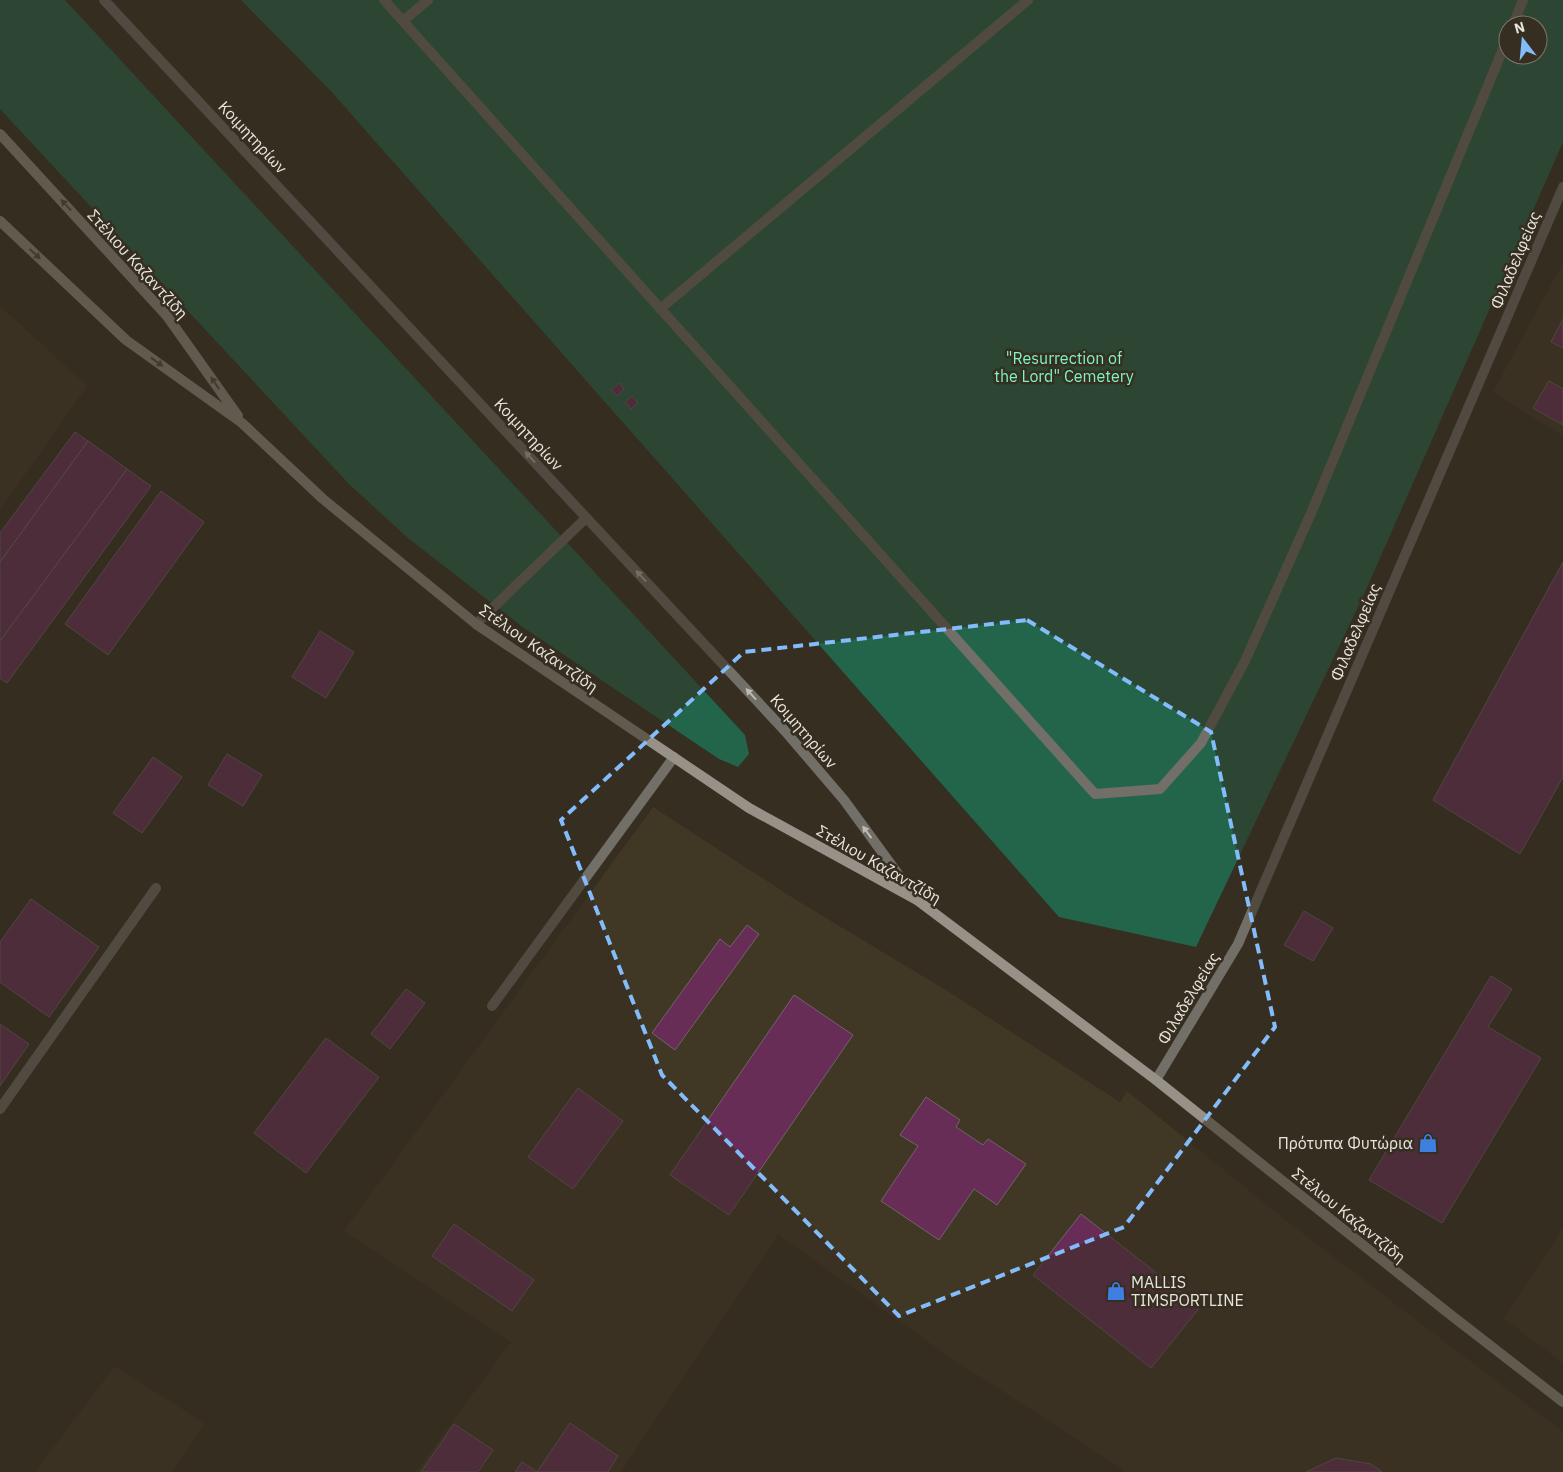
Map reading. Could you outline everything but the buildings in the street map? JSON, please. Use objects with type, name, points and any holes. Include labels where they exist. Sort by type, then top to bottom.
[{"type":"main road","name":"Στέλιου Καζαντζίδη","points":[[0,134],[167,316],[242,423]]},
{"type":"main road","name":"Στέλιου Καζαντζίδη","points":[[0,221],[126,340],[242,423],[323,499],[476,624],[749,808],[917,900],[1156,1080],[1563,1402]]},
{"type":"street","name":"Κοιμητηρίων","points":[[104,0],[791,738],[844,800],[917,900]]},
{"type":"street","points":[[384,0],[1095,794],[1160,789],[1201,743],[1245,661],[1312,512],[1498,61]]},
{"type":"street","points":[[403,22],[428,0]]},
{"type":"street","points":[[660,310],[1028,0]]},
{"type":"street","points":[[1517,15],[1523,0]]},
{"type":"street","name":"Φιλαδελφείας","points":[[1156,1080],[1238,944],[1563,187]]},
{"type":"street","points":[[476,624],[586,518]]},
{"type":"street","points":[[492,1006],[674,757]]},
{"type":"street","points":[[0,1109],[156,888]]},
{"type":"highlighted area","points":[[1027,620],[1211,732],[1275,1027],[1124,1227],[899,1316],[662,1075],[561,820],[744,652]]},
{"type":"shaded area","points":[[1563,263],[1563,436],[1493,392]]},
{"type":"shaded area","points":[[0,306],[87,386],[0,510]]},
{"type":"shaded area","points":[[653,807],[793,898],[946,990],[1120,1102],[1127,1091],[1285,1220],[1563,1432],[1563,1472],[1122,1472],[1123,1469],[944,1353],[778,1234],[621,1472],[416,1472],[511,1342],[344,1231]]},
{"type":"shaded area","points":[[1563,1228],[1563,1363],[1504,1318]]},
{"type":"shaded area","points":[[115,1366],[205,1424],[171,1472],[35,1472]]},
{"type":"green space","points":[[0,0],[65,0],[745,735],[749,754],[738,767],[719,759],[524,628],[408,538],[349,484],[0,109]]},
{"type":"green space","name":"\"Resurrection of the Lord\" Cemetery","points":[[241,0],[1563,0],[1563,142],[1365,592],[1196,947],[1059,917],[330,90]]},
{"type":"place","name":"Πρότυπα Φυτώρια","points":[[1428,1143]]},
{"type":"place","name":"MALLIS TIMSPORTLINE","points":[[1116,1291]]}]
